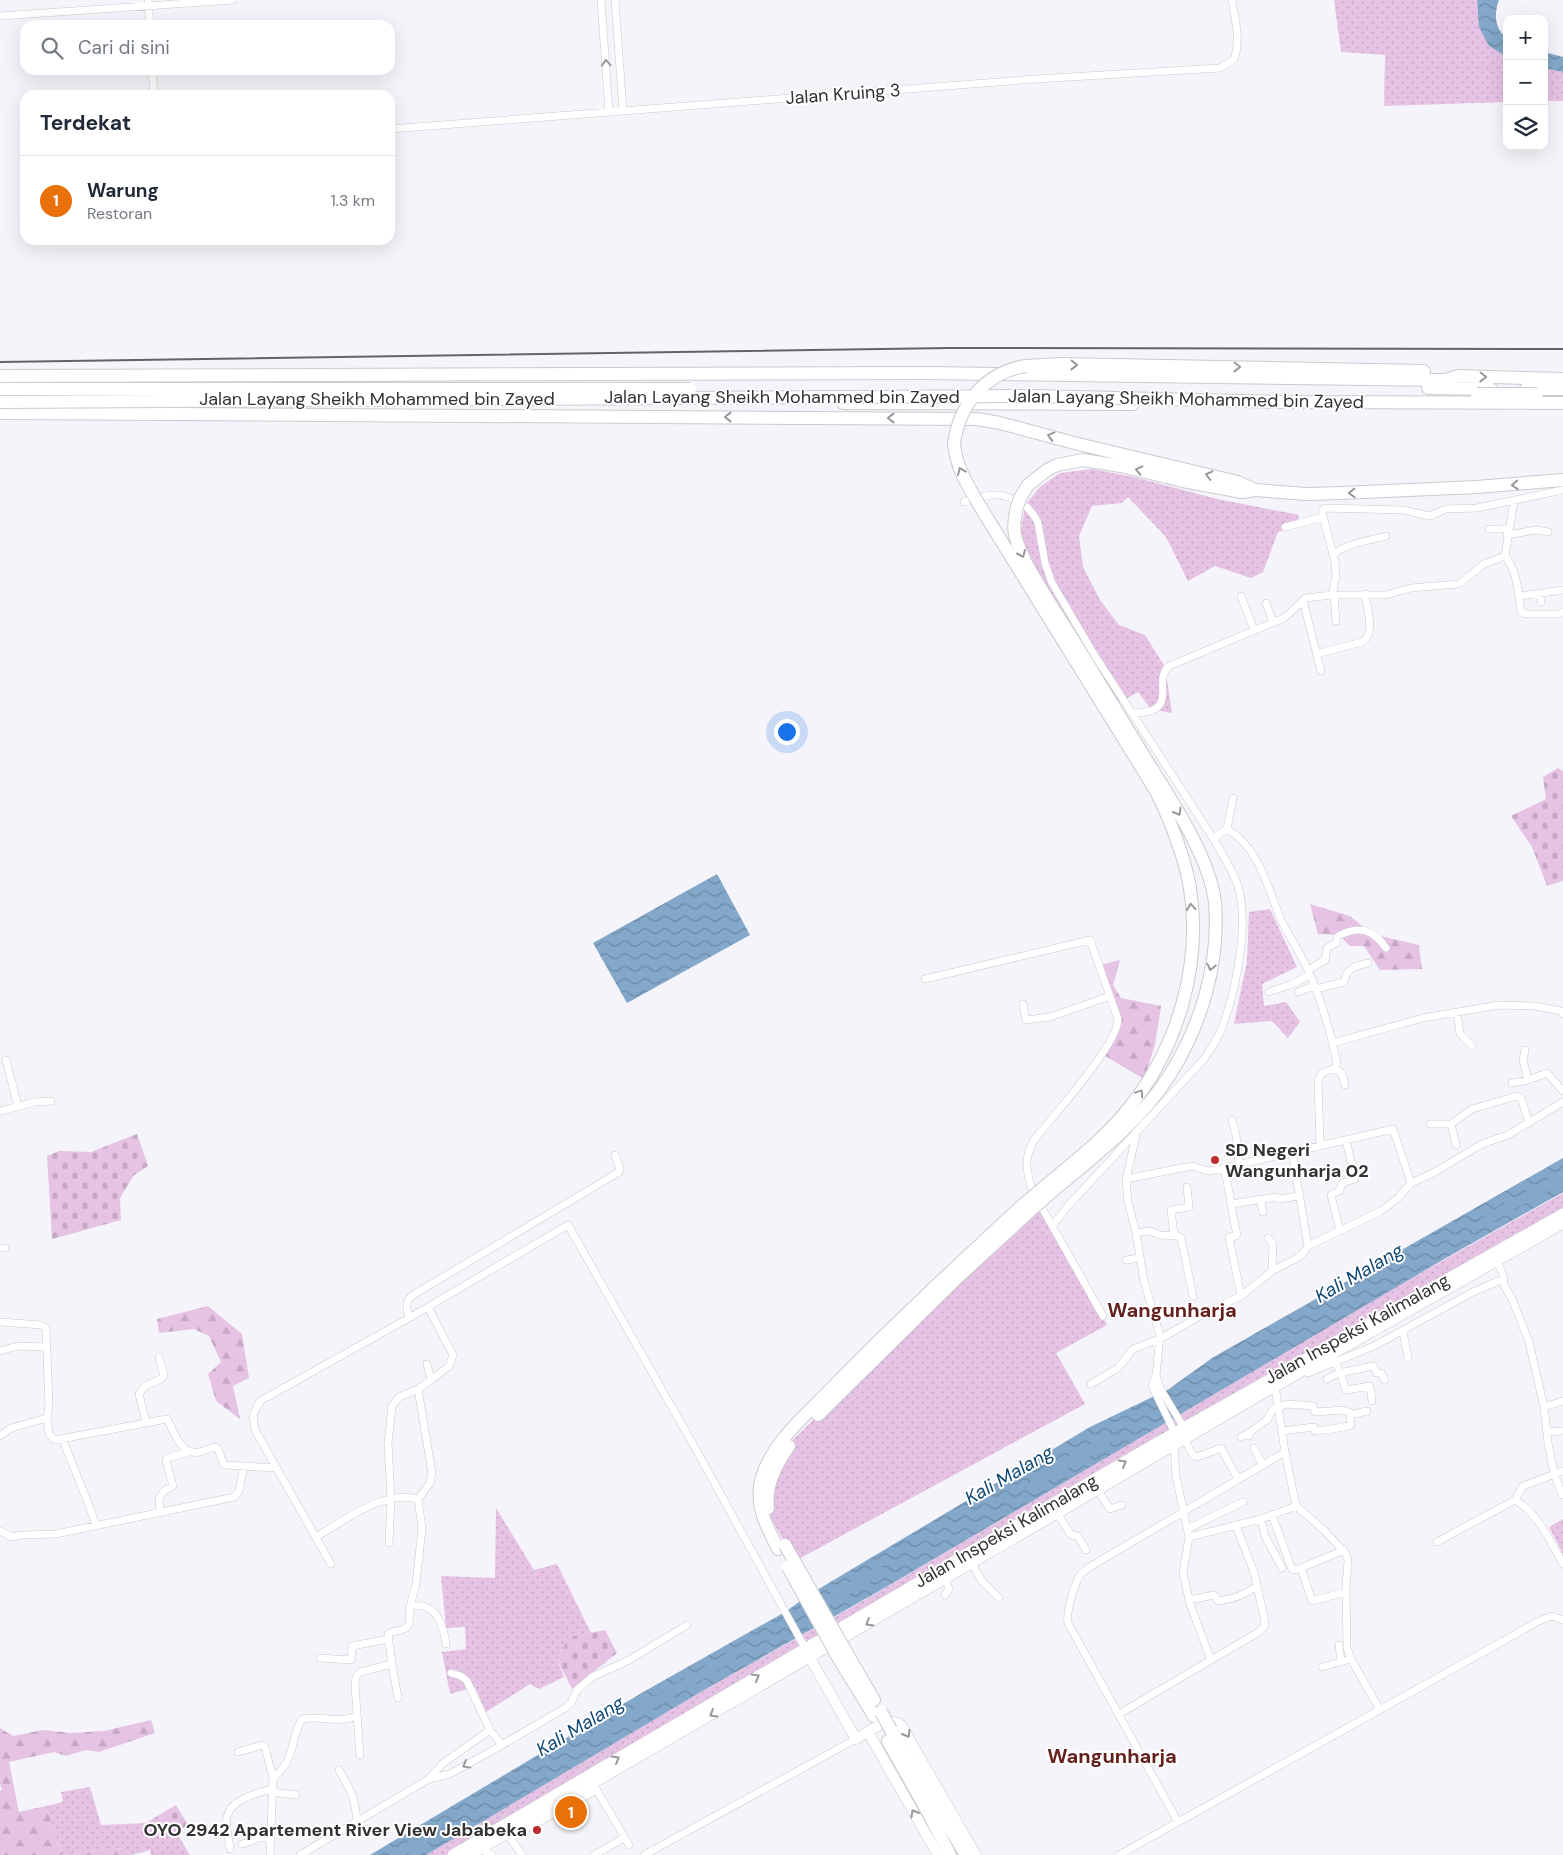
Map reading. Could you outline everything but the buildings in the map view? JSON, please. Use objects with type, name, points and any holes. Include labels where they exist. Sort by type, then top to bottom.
[{"type":"highway","points":[[950,1855],[887,1732],[781,1547],[770,1517],[767,1497],[771,1479],[779,1459],[793,1440],[1036,1198],[1110,1130],[1130,1108],[1164,1055],[1172,1036],[1187,986],[1191,956],[1192,914],[1190,887],[1179,843],[1156,791],[981,508],[969,499],[955,457],[954,444],[959,420],[976,392],[996,376],[1011,369],[1026,366],[1060,364],[1350,369],[1444,372],[1458,376],[1563,379]]},
{"type":"highway","points":[[0,376],[925,373],[1445,380],[1458,376]]},
{"type":"highway","points":[[0,384],[1017,382],[1563,390]]},
{"type":"highway","name":"Jalan Layang Sheikh Mohammed bin Zayed","points":[[0,389],[1034,389],[1280,395],[1563,394]]},
{"type":"highway","name":"Jalan Layang Sheikh Mohammed bin Zayed","points":[[0,402],[1033,396],[1281,402],[1563,403]]},
{"type":"highway","points":[[0,402],[942,403],[1563,407]]},
{"type":"highway","points":[[0,413],[977,419],[1000,422],[1078,444],[1238,482],[1255,490]]},
{"type":"highway","points":[[1036,1198],[1116,1136],[1145,1107],[1172,1070],[1188,1041],[1203,1001],[1213,960],[1215,902],[1208,878],[1184,822],[1025,560],[1014,536],[1015,516],[1028,486],[1047,470],[1057,465],[1083,460],[1121,466],[1236,492],[1255,490],[1307,494],[1341,493],[1476,488],[1563,480]]},
{"type":"highway","points":[[887,1732],[966,1855]]},
{"type":"main road","name":"Jalan Inspeksi Kalimalang","points":[[1178,1433],[1275,1389],[1353,1348],[1407,1311],[1563,1214]]},
{"type":"main road","name":"Jalan Inspeksi Kalimalang","points":[[453,1855],[806,1650],[841,1633],[969,1559],[1178,1433],[1495,1257],[1563,1223]]},
{"type":"main road","name":"Jalan Inspeksi Kalimalang","points":[[969,1559],[1057,1513],[1094,1485]]},
{"type":"main road","name":"Jalan Inspeksi Kalimalang","points":[[469,1855],[482,1847],[509,1836],[595,1787],[806,1650]]},
{"type":"main road","points":[[806,1650],[856,1738],[890,1721],[898,1722],[901,1725],[976,1855]]},
{"type":"main road","points":[[868,1732],[938,1855]]},
{"type":"street","points":[[0,16],[148,3],[233,0]]},
{"type":"street","points":[[601,0],[609,112]]},
{"type":"street","points":[[614,0],[623,111]]},
{"type":"street","name":"Jalan Kruing 3","points":[[395,129],[1036,79],[1220,68],[1234,59],[1236,51],[1237,38],[1232,0]]},
{"type":"street","points":[[148,3],[150,20]]},
{"type":"street","points":[[152,75],[154,90]]},
{"type":"street","points":[[1336,621],[1333,595],[1336,576],[1334,554],[1323,510],[1327,508],[1403,510],[1430,516],[1446,509],[1477,508],[1563,490]]},
{"type":"street","points":[[969,499],[1000,495],[1010,498],[1031,511],[1038,524],[1045,563],[1052,583],[1095,656],[1213,838],[1230,868],[1241,900],[1242,930],[1240,953],[1231,1000],[1215,1043],[1204,1059],[1068,1206],[1053,1225]]},
{"type":"street","points":[[1514,501],[1505,556],[1515,576],[1521,610],[1523,614],[1554,614],[1563,612]]},
{"type":"street","points":[[1286,527],[1324,516]]},
{"type":"street","points":[[1489,529],[1508,532],[1536,530],[1548,532]]},
{"type":"street","points":[[1334,554],[1338,550],[1353,544],[1386,536]]},
{"type":"street","points":[[1134,714],[1151,711],[1161,703],[1164,694],[1163,675],[1169,666],[1284,618],[1303,600],[1313,596],[1386,595],[1411,588],[1460,584],[1484,564],[1505,556]]},
{"type":"street","points":[[1520,596],[1563,590]]},
{"type":"street","points":[[1541,593],[1541,602]]},
{"type":"street","points":[[1316,654],[1362,642],[1366,639],[1370,629],[1365,594]]},
{"type":"street","points":[[1241,596],[1254,630]]},
{"type":"street","points":[[1303,600],[1321,671]]},
{"type":"street","points":[[1266,603],[1272,622]]},
{"type":"street","points":[[1213,838],[1228,829],[1233,798]]},
{"type":"street","points":[[1228,829],[1234,832],[1261,868],[1284,925],[1309,972],[1332,1043],[1337,1063],[1335,1068]]},
{"type":"street","points":[[1270,992],[1290,986],[1325,960],[1327,948],[1336,943],[1338,936],[1346,932],[1363,930],[1373,934],[1386,948]]},
{"type":"street","points":[[925,979],[1090,940],[1118,1019],[1118,1024],[1109,1043],[1090,1070],[1034,1140],[1029,1148],[1026,1163],[1036,1198],[1103,1316]]},
{"type":"street","points":[[1298,992],[1344,982],[1346,974],[1350,969],[1368,963]]},
{"type":"street","points":[[1023,1004],[1026,1020],[1050,1017],[1110,996]]},
{"type":"street","points":[[1332,1043],[1402,1023],[1499,1005],[1535,1006],[1561,1011],[1563,1014]]},
{"type":"street","points":[[1457,1013],[1460,1034],[1472,1046]]},
{"type":"street","points":[[1525,1050],[1523,1060],[1528,1080]]},
{"type":"street","points":[[6,1060],[18,1106]]},
{"type":"street","points":[[1335,1068],[1342,1074],[1345,1085]]},
{"type":"street","points":[[1320,1146],[1318,1080],[1322,1073],[1335,1068]]},
{"type":"street","points":[[1512,1083],[1548,1073],[1563,1092]]},
{"type":"street","points":[[1430,1124],[1451,1124],[1472,1109],[1517,1096],[1521,1098],[1529,1123]]},
{"type":"street","points":[[0,1111],[36,1102],[51,1101]]},
{"type":"street","points":[[1091,1384],[1118,1368],[1132,1350],[1160,1340],[1206,1312],[1241,1296],[1272,1271],[1298,1257],[1308,1246],[1388,1206],[1411,1183],[1433,1173],[1482,1144],[1508,1135],[1563,1102]]},
{"type":"street","points":[[1232,1120],[1236,1134],[1239,1164]]},
{"type":"street","points":[[1451,1124],[1456,1145]]},
{"type":"street","points":[[1126,1179],[1192,1166],[1208,1171],[1393,1129],[1411,1183]]},
{"type":"street","points":[[1136,1133],[1126,1179],[1128,1202],[1148,1297],[1160,1340],[1156,1375],[1157,1389],[1178,1433],[1193,1455],[1197,1457],[1221,1448],[1238,1479]]},
{"type":"street","points":[[1340,1231],[1331,1195],[1340,1190],[1342,1183],[1355,1179],[1346,1140]]},
{"type":"street","points":[[1120,1150],[1130,1155]]},
{"type":"street","points":[[1292,1152],[1308,1246]]},
{"type":"street","points":[[409,1318],[406,1303],[413,1295],[619,1172],[620,1169],[616,1155]]},
{"type":"street","points":[[1224,1168],[1230,1188],[1231,1214],[1236,1235],[1229,1237],[1241,1296]]},
{"type":"street","points":[[1174,1236],[1171,1210],[1190,1207],[1187,1187]]},
{"type":"street","points":[[1231,1204],[1260,1199],[1299,1196]]},
{"type":"street","points":[[1260,1199],[1263,1212]]},
{"type":"street","points":[[331,1564],[255,1430],[253,1415],[260,1401],[409,1318],[568,1225],[806,1650]]},
{"type":"street","points":[[1136,1233],[1150,1231],[1160,1235],[1181,1238],[1193,1296]]},
{"type":"street","points":[[1268,1238],[1273,1244],[1272,1271]]},
{"type":"street","points":[[1495,1257],[1529,1342],[1544,1407],[1554,1473],[1562,1494]]},
{"type":"street","points":[[1126,1260],[1140,1258]]},
{"type":"street","points":[[1380,1710],[1351,1659],[1346,1640],[1348,1560],[1344,1550],[1296,1506],[1284,1452],[1275,1389],[1335,1361],[1353,1348],[1374,1346],[1403,1332],[1473,1292],[1503,1279]]},
{"type":"street","points":[[389,1543],[391,1498],[388,1444],[392,1406],[399,1397],[418,1389],[450,1366],[453,1355],[428,1307]]},
{"type":"street","points":[[1407,1311],[1415,1325]]},
{"type":"street","points":[[0,1322],[45,1326],[49,1405],[47,1418],[49,1434],[54,1440],[167,1419],[180,1444],[189,1452]]},
{"type":"street","points":[[1403,1332],[1408,1358]]},
{"type":"street","points":[[0,1351],[18,1346],[45,1347]]},
{"type":"street","points":[[146,1422],[139,1394],[145,1386],[160,1380],[164,1376],[159,1357]]},
{"type":"street","points":[[1335,1361],[1346,1390],[1370,1386],[1372,1401]]},
{"type":"street","points":[[428,1364],[431,1380]]},
{"type":"street","points":[[1327,1379],[1340,1372],[1373,1366],[1376,1373],[1381,1373],[1385,1380]]},
{"type":"street","points":[[398,1698],[388,1634],[401,1631],[407,1627],[416,1584],[422,1528],[418,1499],[430,1483],[432,1473],[418,1389]]},
{"type":"street","points":[[1544,1407],[1563,1401]]},
{"type":"street","points":[[1241,1437],[1250,1434],[1267,1420],[1273,1409],[1287,1404],[1313,1406],[1314,1412],[1343,1410],[1350,1414],[1367,1411]]},
{"type":"street","points":[[1282,1431],[1314,1427],[1315,1431],[1344,1427],[1351,1425],[1350,1414]]},
{"type":"street","points":[[1,1433],[11,1428],[47,1418]]},
{"type":"street","points":[[1547,1432],[1563,1431]]},
{"type":"street","points":[[1178,1433],[1176,1476],[1188,1533],[1183,1573],[1189,1600],[1211,1660]]},
{"type":"street","points":[[63,1439],[72,1466],[90,1505],[96,1526]]},
{"type":"street","points":[[160,1513],[159,1498],[164,1491],[173,1486],[166,1461],[167,1458],[215,1447],[218,1448],[224,1465],[276,1468]]},
{"type":"street","points":[[1254,1448],[1263,1465]]},
{"type":"street","points":[[1178,1822],[1068,1623],[1067,1617],[1072,1597],[1079,1577],[1085,1570],[1284,1452]]},
{"type":"street","points":[[0,1531],[12,1538],[22,1535],[56,1534],[236,1496],[239,1491],[244,1466]]},
{"type":"street","points":[[1437,1542],[1515,1500],[1523,1486],[1563,1471]]},
{"type":"street","points":[[1094,1485],[1110,1509],[1122,1505]]},
{"type":"street","points":[[316,1537],[377,1502],[391,1498],[418,1499]]},
{"type":"street","points":[[1515,1500],[1524,1505],[1533,1514],[1563,1564]]},
{"type":"street","points":[[1188,1533],[1243,1502]]},
{"type":"street","points":[[1188,1533],[1236,1526],[1296,1506]]},
{"type":"street","points":[[1057,1513],[1069,1533],[1078,1536],[1086,1550]]},
{"type":"street","points":[[1272,1515],[1294,1570],[1344,1550]]},
{"type":"street","points":[[1261,1519],[1265,1536],[1282,1568]]},
{"type":"street","points":[[1119,1714],[1259,1632],[1264,1627],[1264,1614],[1248,1553],[1236,1526]]},
{"type":"street","points":[[969,1559],[982,1581],[999,1598]]},
{"type":"street","points":[[1301,1568],[1312,1602],[1346,1592]]},
{"type":"street","points":[[943,1574],[949,1589],[945,1595]]},
{"type":"street","points":[[1189,1600],[1214,1595],[1218,1601],[1234,1598],[1245,1594],[1257,1586]]},
{"type":"street","points":[[410,1606],[425,1606],[432,1612],[444,1626],[446,1644]]},
{"type":"street","points":[[1119,1855],[1539,1620],[1552,1616],[1563,1620]]},
{"type":"street","points":[[428,1778],[450,1774],[565,1708],[571,1704],[577,1690],[592,1677],[629,1660],[687,1625]]},
{"type":"street","points":[[320,1658],[351,1660],[352,1646],[388,1639]]},
{"type":"street","points":[[1338,1645],[1341,1661]]},
{"type":"street","points":[[1322,1667],[1351,1659]]},
{"type":"street","points":[[360,1755],[355,1684],[357,1675],[392,1664]]},
{"type":"street","points":[[451,1674],[461,1676],[467,1681],[490,1730],[502,1745]]},
{"type":"street","points":[[273,1778],[288,1761],[302,1719],[347,1719],[357,1715]]},
{"type":"street","points":[[300,1855],[428,1778],[442,1764],[490,1730]]},
{"type":"street","points":[[644,1855],[856,1738]]},
{"type":"street","points":[[238,1752],[264,1745],[273,1778],[270,1855]]},
{"type":"street","points":[[339,1770],[353,1794],[356,1803],[357,1822]]},
{"type":"street","points":[[594,1855],[626,1841],[595,1787]]},
{"type":"street","points":[[230,1848],[226,1820],[230,1810],[246,1798],[272,1791],[296,1795]]},
{"type":"street","points":[[509,1836],[522,1855]]},
{"type":"street","points":[[242,1844],[262,1837],[270,1839]]},
{"type":"street","points":[[482,1847],[484,1852],[492,1855]]},
{"type":"green space","points":[[1334,0],[1477,0],[1477,8],[1489,46],[1503,55],[1503,102],[1384,106],[1385,55],[1341,52]]},
{"type":"green space","points":[[1548,69],[1563,72],[1563,101],[1548,101]]},
{"type":"green space","points":[[1092,469],[1134,477],[1217,499],[1299,515],[1296,526],[1278,532],[1263,572],[1251,578],[1215,566],[1188,581],[1166,537],[1128,497],[1122,503],[1092,506],[1079,536],[1083,567],[1100,600],[1119,625],[1145,635],[1165,667],[1172,713],[1151,709],[1138,692],[1117,704],[1028,559],[1021,531],[1025,505],[1040,487],[1060,473]]},
{"type":"green space","points":[[1558,768],[1563,771],[1563,881],[1547,886],[1532,847],[1511,816],[1546,799],[1543,777]]},
{"type":"green space","points":[[1310,904],[1350,916],[1372,934],[1419,945],[1422,969],[1380,970],[1364,946],[1350,946],[1339,935],[1318,934]]},
{"type":"green space","points":[[1270,909],[1297,967],[1262,984],[1264,1006],[1286,1002],[1300,1022],[1288,1038],[1272,1021],[1234,1024],[1247,961],[1249,912]]},
{"type":"green space","points":[[1120,960],[1113,985],[1121,998],[1161,1006],[1155,1045],[1144,1079],[1102,1054],[1118,1024],[1101,965]]},
{"type":"green space","points":[[137,1134],[148,1166],[134,1175],[120,1198],[121,1220],[52,1239],[47,1156],[59,1151],[91,1152]]},
{"type":"green space","points":[[1563,1193],[1563,1214],[453,1855],[426,1855],[687,1700],[868,1598],[1396,1287]]},
{"type":"green space","points":[[1040,1203],[1107,1325],[1056,1353],[1085,1404],[795,1561],[770,1517],[767,1505],[779,1459],[793,1440],[849,1384]]},
{"type":"green space","points":[[208,1306],[242,1334],[249,1378],[233,1386],[240,1419],[216,1401],[208,1374],[221,1362],[209,1336],[194,1329],[159,1333],[157,1319]]},
{"type":"green space","points":[[496,1508],[534,1570],[557,1564],[591,1633],[569,1637],[557,1660],[564,1677],[539,1689],[530,1684],[486,1712],[475,1687],[450,1694],[442,1652],[466,1649],[465,1627],[446,1628],[441,1576],[495,1578]]},
{"type":"green space","points":[[1563,1519],[1563,1554],[1549,1527]]},
{"type":"green space","points":[[605,1630],[617,1653],[572,1689],[557,1660],[569,1637]]},
{"type":"green space","points":[[151,1720],[155,1733],[99,1752],[86,1750],[66,1756],[54,1752],[9,1762],[19,1812],[46,1806],[62,1855],[0,1855],[0,1791],[2,1790],[0,1784],[0,1728],[13,1736],[43,1730],[71,1733],[104,1731]]},
{"type":"green space","points":[[90,1787],[101,1825],[146,1823],[151,1833],[176,1832],[190,1855],[151,1855],[150,1850],[131,1855],[123,1848],[62,1855],[46,1806],[63,1802],[61,1792]]},
{"type":"green space","points":[[176,1805],[188,1825],[176,1832],[151,1833],[146,1823]]},
{"type":"green space","points":[[123,1848],[131,1855],[62,1855]]},
{"type":"water","points":[[1477,0],[1499,0],[1496,20],[1503,34],[1503,55],[1489,46],[1479,27]]},
{"type":"water","points":[[1548,53],[1563,57],[1563,72],[1548,69]]},
{"type":"water","points":[[717,874],[750,935],[627,1003],[593,943]]},
{"type":"water","points":[[1563,1158],[1563,1192],[1446,1258],[881,1590],[699,1693],[426,1855],[370,1855],[645,1691],[785,1612],[812,1593],[1090,1427],[1169,1389],[1212,1358]]},
{"type":"waterway","name":"Kali Malang","points":[[1488,1219],[1563,1176]]},
{"type":"waterway","name":"Kali Malang","points":[[1035,1481],[1108,1439]]},
{"type":"waterway","name":"Kali Malang","points":[[826,1602],[879,1571]]},
{"type":"waterway","name":"Kali Malang","points":[[597,1736],[731,1657]]},
{"type":"waterway","name":"Kali Malang","points":[[396,1855],[430,1835]]},
{"type":"railway","points":[[0,362],[949,348],[1563,349]]},
{"type":"place","name":"SD Negeri Wangunharja 02","points":[[1215,1160]]},
{"type":"place","name":"Warung","points":[[571,1812]]},
{"type":"place","name":"OYO 2942 Apartement River View Jababeka","points":[[537,1830]]},
{"type":"district","name":"Wangunharja","points":[[1172,1310]]},
{"type":"district","name":"Wangunharja","points":[[1112,1756]]}]
